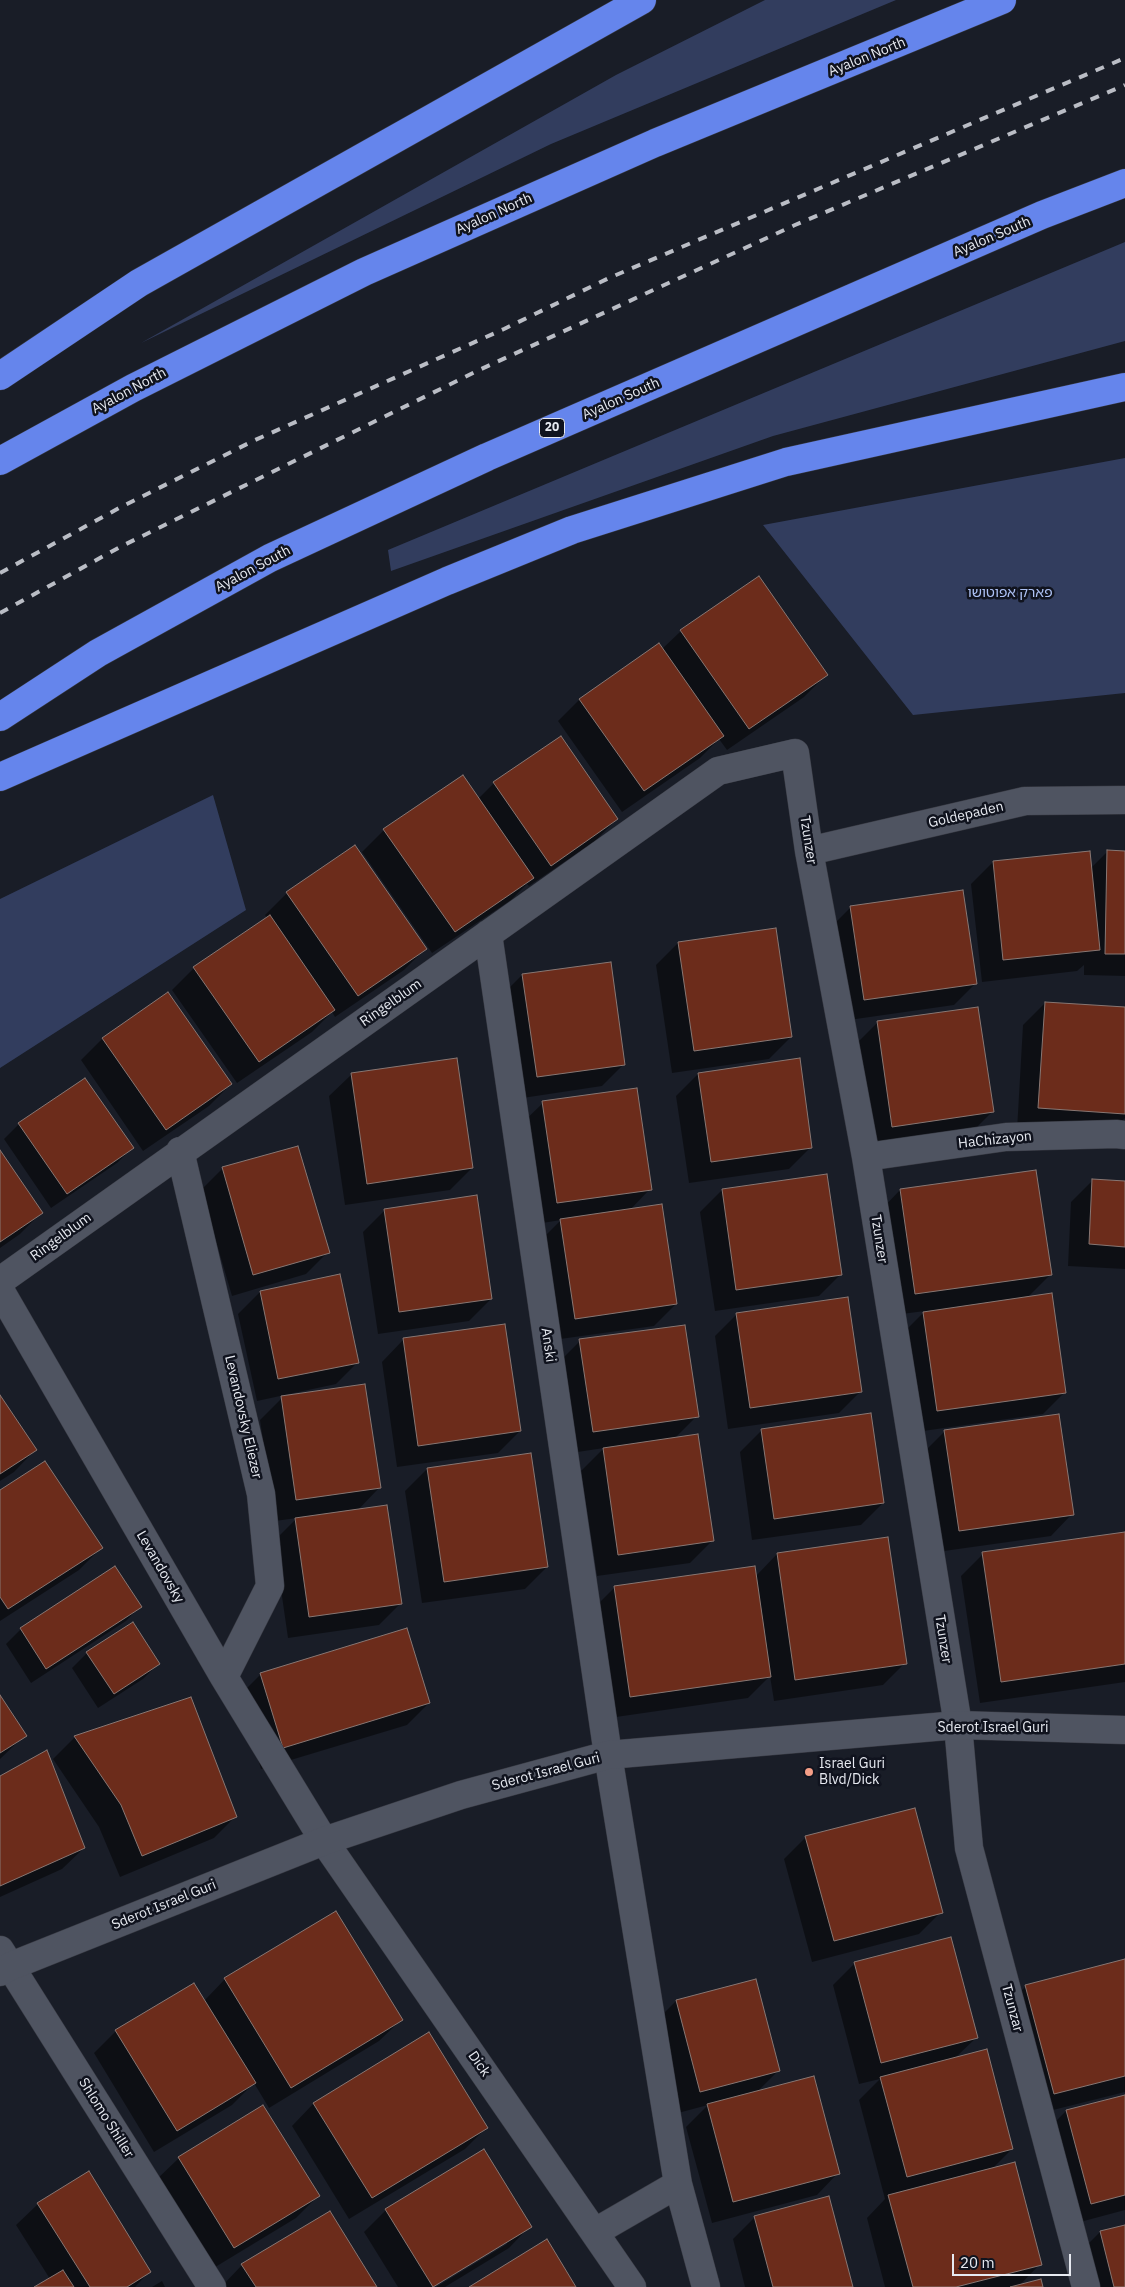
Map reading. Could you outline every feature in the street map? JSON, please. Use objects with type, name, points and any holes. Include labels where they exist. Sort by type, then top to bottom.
[{"type":"highway","points":[[0,376],[139,283],[642,0]]},
{"type":"highway","name":"Ayalon North","points":[[0,460],[133,388],[364,272],[655,143],[1002,0]]},
{"type":"highway","name":"Ayalon South","points":[[0,717],[98,653],[270,558],[487,456],[1042,216],[1125,183]]},
{"type":"highway","points":[[0,778],[429,589],[572,530],[786,462],[1071,401],[1125,387]]},
{"type":"highway","points":[[1071,401],[1125,394]]},
{"type":"street","name":"Tzunzer","points":[[795,753],[809,851],[866,1157],[958,1725]]},
{"type":"street","name":"Ringelblum","points":[[0,1281],[180,1151],[718,771],[795,753]]},
{"type":"street","name":"Goldepaden","points":[[809,851],[1025,801],[1125,800]]},
{"type":"street","name":"Anski","points":[[488,934],[608,1755]]},
{"type":"street","name":"HaChizayon","points":[[866,1157],[1006,1137],[1125,1136]]},
{"type":"street","name":"Levandovsky Eliezer","points":[[180,1151],[261,1494],[270,1586],[224,1677]]},
{"type":"street","name":"Levandovsky","points":[[0,1290],[224,1677],[324,1841]]},
{"type":"street","name":"Sderot Israel Guri","points":[[4,1963],[324,1841],[461,1795],[608,1755],[958,1725],[1125,1730]]},
{"type":"street","name":"Tzunzar","points":[[958,1725],[969,1848],[1086,2287]]},
{"type":"street","points":[[608,1755],[678,2184],[706,2287]]},
{"type":"street","name":"Dick","points":[[324,1841],[632,2287]]},
{"type":"street","name":"Shlomo Shiller","points":[[4,1963],[212,2287]]},
{"type":"street","points":[[595,2232],[678,2184]]},
{"type":"green space","points":[[765,0],[896,0],[551,144],[141,343],[616,75]]},
{"type":"green space","points":[[1125,242],[1125,341],[773,436],[391,571],[388,550]]},
{"type":"green space","name":"פארק אפוטושו","points":[[1125,458],[1125,693],[913,715],[763,525]]},
{"type":"green space","points":[[213,795],[246,910],[0,1068],[0,899]]},
{"type":"building","points":[[759,576],[828,675],[749,729],[680,630]]},
{"type":"building","points":[[659,643],[724,736],[644,791],[579,699]]},
{"type":"building","points":[[561,736],[618,819],[551,866],[493,782]]},
{"type":"building","points":[[463,775],[534,878],[455,932],[383,829]]},
{"type":"building","points":[[355,845],[427,949],[358,996],[286,892]]},
{"type":"building","points":[[1107,850],[1125,851],[1125,954],[1105,954]]},
{"type":"building","points":[[1090,851],[1100,950],[1003,960],[993,861]]},
{"type":"building","points":[[963,890],[977,984],[864,1000],[850,906]]},
{"type":"building","points":[[270,915],[335,1010],[259,1062],[193,967]]},
{"type":"building","points":[[776,928],[792,1037],[694,1051],[678,942]]},
{"type":"building","points":[[611,962],[625,1065],[537,1077],[522,974]]},
{"type":"building","points":[[168,992],[232,1084],[166,1130],[102,1038]]},
{"type":"building","points":[[1045,1002],[1125,1007],[1125,1114],[1038,1108]]},
{"type":"building","points":[[978,1007],[994,1112],[892,1127],[877,1021]]},
{"type":"building","points":[[457,1058],[473,1168],[367,1184],[351,1073]]},
{"type":"building","points":[[800,1058],[812,1148],[711,1162],[698,1073]]},
{"type":"building","points":[[85,1078],[134,1148],[67,1194],[18,1123]]},
{"type":"building","points":[[637,1088],[652,1190],[557,1203],[542,1101]]},
{"type":"building","points":[[298,1146],[330,1253],[253,1275],[222,1167]]},
{"type":"building","points":[[0,1150],[43,1213],[0,1242]]},
{"type":"building","points":[[1036,1170],[1052,1275],[915,1294],[900,1189]]},
{"type":"building","points":[[827,1174],[842,1275],[736,1290],[722,1189]]},
{"type":"building","points":[[1092,1179],[1125,1181],[1125,1247],[1089,1244]]},
{"type":"building","points":[[477,1195],[492,1299],[399,1312],[384,1209]]},
{"type":"building","points":[[662,1204],[677,1304],[575,1319],[560,1219]]},
{"type":"building","points":[[340,1274],[359,1363],[278,1379],[260,1291]]},
{"type":"building","points":[[1052,1293],[1066,1393],[937,1411],[923,1312]]},
{"type":"building","points":[[848,1297],[862,1392],[750,1408],[736,1313]]},
{"type":"building","points":[[505,1324],[521,1431],[418,1446],[403,1338]]},
{"type":"building","points":[[685,1325],[699,1417],[593,1432],[579,1339]]},
{"type":"building","points":[[365,1384],[381,1488],[296,1500],[281,1396]]},
{"type":"building","points":[[0,1395],[37,1450],[0,1474]]},
{"type":"building","points":[[871,1413],[884,1503],[774,1519],[761,1429]]},
{"type":"building","points":[[1059,1414],[1074,1515],[959,1531],[944,1430]]},
{"type":"building","points":[[698,1434],[714,1541],[618,1555],[603,1448]]},
{"type":"building","points":[[531,1453],[548,1567],[444,1582],[427,1468]]},
{"type":"building","points":[[45,1461],[103,1548],[8,1609],[0,1597],[0,1490]]},
{"type":"building","points":[[387,1505],[402,1604],[309,1617],[295,1518]]},
{"type":"building","points":[[1125,1532],[1125,1664],[1001,1682],[982,1552]]},
{"type":"building","points":[[888,1537],[907,1664],[795,1680],[777,1553]]},
{"type":"building","points":[[115,1566],[142,1607],[46,1669],[20,1628]]},
{"type":"building","points":[[755,1566],[771,1677],[630,1697],[614,1586]]},
{"type":"building","points":[[133,1622],[160,1664],[114,1694],[86,1652]]},
{"type":"building","points":[[407,1628],[430,1703],[283,1748],[260,1673]]},
{"type":"building","points":[[0,1695],[27,1736],[0,1753]]},
{"type":"building","points":[[191,1697],[237,1817],[142,1856],[121,1805],[74,1736]]},
{"type":"building","points":[[47,1750],[85,1848],[0,1886],[0,1776]]},
{"type":"building","points":[[915,1808],[943,1913],[834,1941],[805,1836]]},
{"type":"building","points":[[336,1911],[403,2020],[291,2088],[224,1978]]},
{"type":"building","points":[[951,1937],[978,2038],[881,2063],[854,1962]]},
{"type":"building","points":[[1125,1959],[1125,2076],[1054,2094],[1025,1985]]},
{"type":"building","points":[[756,1979],[780,2071],[700,2092],[676,2000]]},
{"type":"building","points":[[194,1983],[256,2083],[177,2131],[115,2030]]},
{"type":"building","points":[[429,2032],[488,2128],[372,2198],[313,2103]]},
{"type":"building","points":[[987,2049],[1013,2149],[907,2177],[880,2077]]},
{"type":"building","points":[[814,2076],[840,2174],[733,2202],[707,2104]]},
{"type":"building","points":[[1125,2095],[1125,2195],[1091,2204],[1066,2110]]},
{"type":"building","points":[[263,2105],[320,2196],[234,2248],[178,2157]]},
{"type":"building","points":[[484,2149],[532,2227],[433,2287],[385,2209]]},
{"type":"building","points":[[1015,2162],[1042,2265],[956,2287],[913,2287],[888,2195]]},
{"type":"building","points":[[89,2171],[151,2272],[127,2287],[90,2287],[37,2203]]},
{"type":"building","points":[[829,2196],[853,2287],[773,2287],[754,2216]]},
{"type":"building","points":[[330,2211],[377,2287],[256,2287],[241,2264]]},
{"type":"building","points":[[1125,2225],[1125,2287],[1114,2287],[1100,2231]]},
{"type":"building","points":[[547,2239],[576,2287],[469,2287]]},
{"type":"building","points":[[63,2270],[74,2287],[34,2287]]},
{"type":"building","points":[[1041,2279],[1043,2287],[1010,2287]]},
{"type":"railway","points":[[0,573],[121,507],[253,441],[504,329],[609,278],[1125,58]]},
{"type":"railway","points":[[0,613],[120,547],[477,371],[795,225],[1125,85]]},
{"type":"place","name":"Israel Guri Blvd/Dick","points":[[809,1772]]}]
